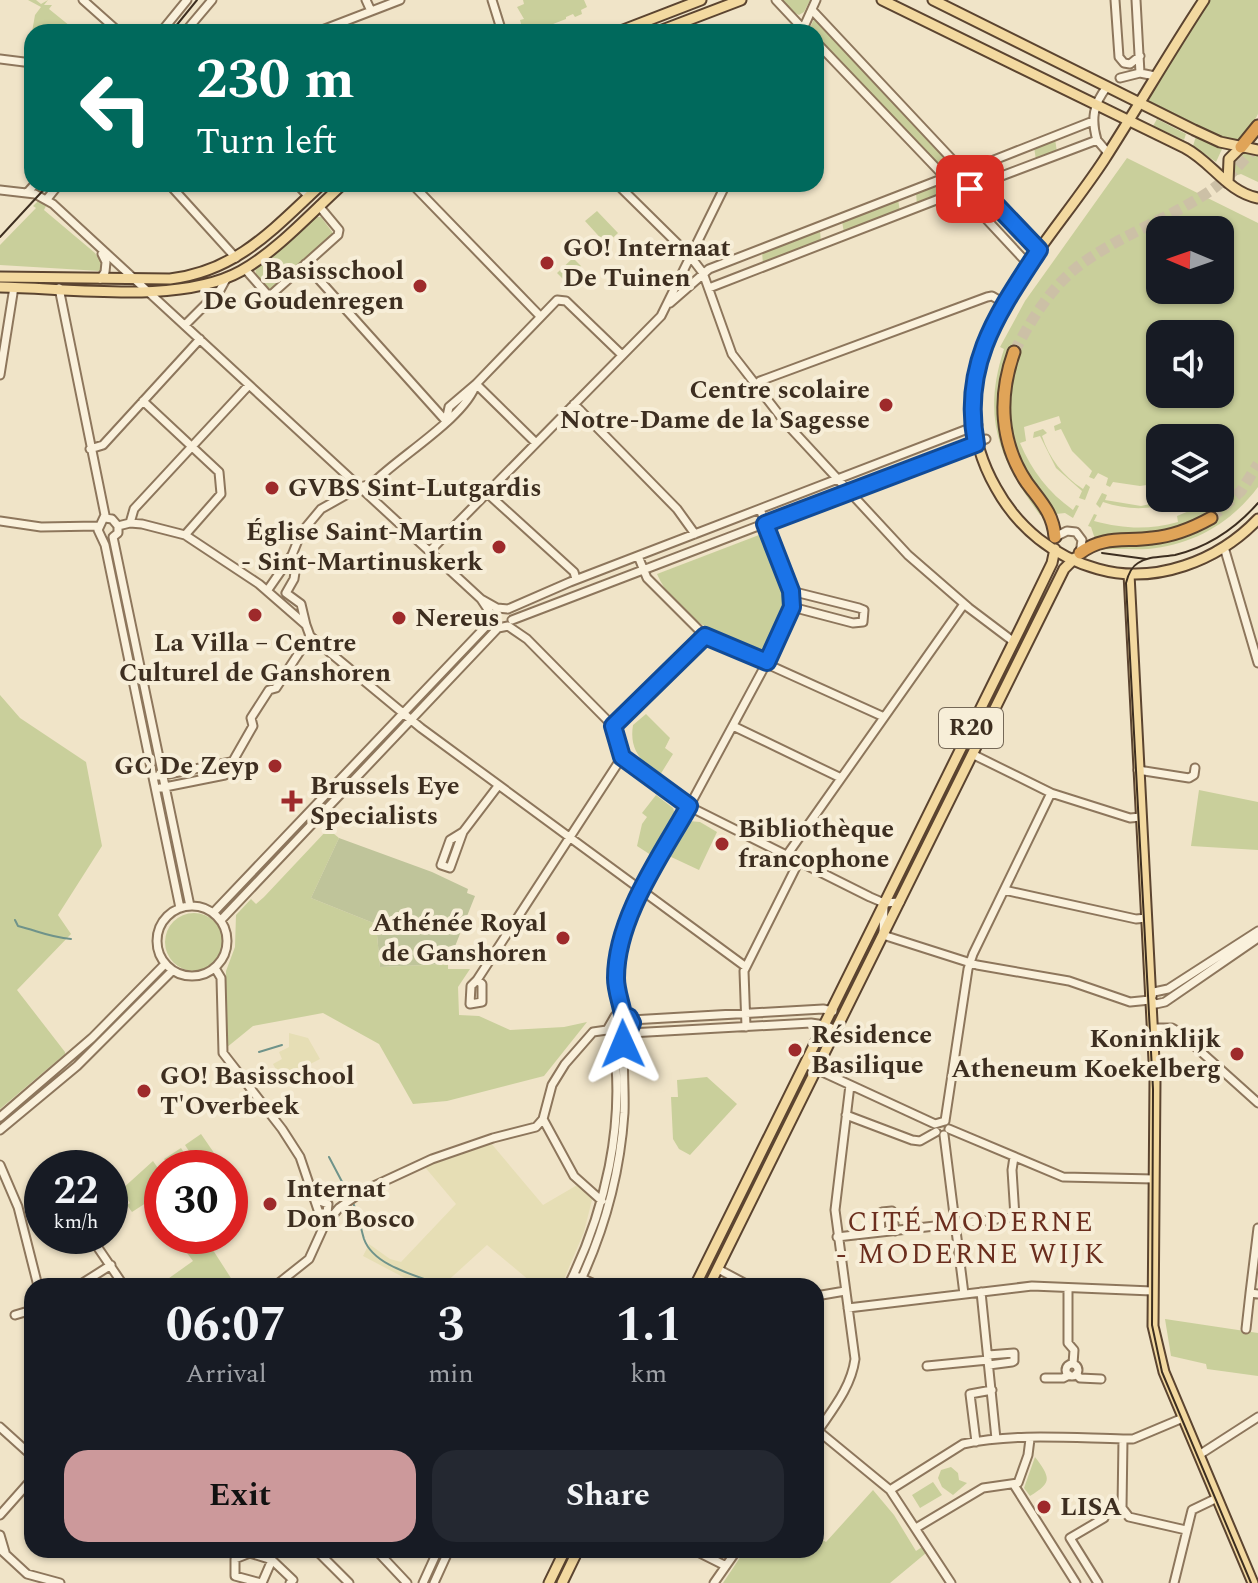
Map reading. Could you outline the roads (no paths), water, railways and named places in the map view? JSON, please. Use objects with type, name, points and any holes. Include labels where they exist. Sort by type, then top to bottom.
[{"type":"highway","points":[[1241,147],[1258,126]]},
{"type":"highway","name":"R20","points":[[1014,352],[1006,376],[1003,401],[1007,438],[1021,473],[1049,510],[1055,537]]},
{"type":"highway","points":[[1077,556],[1091,545],[1107,540],[1152,539],[1211,518]]},
{"type":"main road","points":[[639,24],[701,0]]},
{"type":"main road","points":[[678,24],[741,0]]},
{"type":"main road","points":[[882,0],[1101,96],[1139,104],[1217,140],[1258,150]]},
{"type":"main road","points":[[933,0],[1101,96],[1129,120],[1199,155],[1243,194],[1257,197]]},
{"type":"main road","points":[[1204,0],[1108,153],[1004,303],[981,350],[974,382],[976,444],[993,485],[1010,510],[1055,552],[1077,556],[1096,568],[1129,574],[1202,560],[1224,547],[1258,519]]},
{"type":"main road","points":[[1228,183],[1229,159],[1241,147]]},
{"type":"main road","points":[[0,287],[189,276],[236,258],[260,241],[314,192]]},
{"type":"main road","points":[[0,277],[148,290],[182,290],[226,279],[245,269],[334,192]]},
{"type":"main road","name":"R20","points":[[699,1278],[1047,575],[1055,552],[1055,537]]},
{"type":"main road","name":"R20","points":[[713,1278],[1064,569],[1077,556]]},
{"type":"main road","points":[[1129,574],[1152,996],[1155,1116],[1153,1326],[1159,1355],[1183,1418],[1253,1583]]},
{"type":"main road","points":[[1152,996],[1157,1028],[1160,1101],[1155,1116]]},
{"type":"main road","points":[[549,1583],[561,1558]]},
{"type":"main road","points":[[562,1583],[574,1558]]},
{"type":"street","points":[[83,0],[110,24]]},
{"type":"street","points":[[168,24],[187,0]]},
{"type":"street","points":[[192,24],[212,0]]},
{"type":"street","points":[[366,0],[371,11]]},
{"type":"street","points":[[338,24],[400,0]]},
{"type":"street","points":[[492,0],[500,24]]},
{"type":"street","points":[[776,0],[797,24]]},
{"type":"street","points":[[806,24],[816,0]]},
{"type":"street","points":[[1115,0],[1119,57],[1130,64],[1140,56]]},
{"type":"street","points":[[1136,0],[1140,73]]},
{"type":"street","points":[[812,10],[973,184],[1039,250]]},
{"type":"street","points":[[824,50],[941,173],[951,179],[1029,265]]},
{"type":"street","points":[[0,59],[24,62]]},
{"type":"street","points":[[1120,78],[1140,73],[1155,76]]},
{"type":"street","points":[[1101,96],[1093,121],[1097,140],[1108,153]]},
{"type":"street","points":[[668,305],[703,273],[728,262],[939,180],[951,179],[957,171],[964,171],[1093,121]]},
{"type":"street","points":[[1078,128],[1083,132],[1081,146]]},
{"type":"street","points":[[709,288],[960,192],[973,184],[983,183],[1097,140]]},
{"type":"street","points":[[0,190],[47,199],[481,599],[493,614],[498,628]]},
{"type":"street","points":[[47,199],[53,192]]},
{"type":"street","points":[[176,192],[236,258]]},
{"type":"street","points":[[304,192],[309,197]]},
{"type":"street","points":[[420,192],[539,315]]},
{"type":"street","points":[[625,192],[690,256],[703,273],[732,354],[755,386],[848,493],[908,555],[1014,642]]},
{"type":"street","points":[[430,551],[661,316],[722,192]]},
{"type":"street","points":[[245,269],[270,295],[338,235],[339,230],[319,206]]},
{"type":"street","points":[[97,245],[106,262],[100,279]]},
{"type":"street","points":[[728,262],[724,271],[732,279]]},
{"type":"street","points":[[305,264],[446,421]]},
{"type":"street","points":[[185,325],[220,290],[226,279]]},
{"type":"street","points":[[58,284],[105,518]]},
{"type":"street","points":[[0,375],[14,287]]},
{"type":"street","points":[[755,386],[760,381],[987,297],[1004,303]]},
{"type":"street","points":[[267,591],[292,555],[301,533],[321,509],[360,487],[372,484],[446,421],[539,315],[557,300],[566,301],[622,355]]},
{"type":"street","points":[[90,449],[103,445],[200,339]]},
{"type":"street","points":[[476,384],[536,443]]},
{"type":"street","points":[[130,523],[134,509],[249,385]]},
{"type":"street","points":[[143,401],[219,472],[221,494],[185,535]]},
{"type":"street","points":[[574,404],[677,509],[695,534]]},
{"type":"street","points":[[213,913],[493,614],[576,579],[975,426],[985,436],[976,444],[498,628],[221,920]]},
{"type":"street","points":[[487,493],[574,572],[576,579]]},
{"type":"street","points":[[623,1015],[616,979],[626,924],[767,662],[792,607],[791,591],[760,509]]},
{"type":"street","points":[[104,538],[118,533],[115,520],[105,518]]},
{"type":"street","points":[[0,521],[41,527],[98,526],[105,518]]},
{"type":"street","points":[[118,526],[130,523],[185,535],[267,591],[306,625]]},
{"type":"street","points":[[98,526],[104,538],[158,776]]},
{"type":"street","points":[[1055,537],[1067,531],[1076,532],[1082,540],[1077,556]]},
{"type":"street","points":[[113,537],[137,649],[180,908]]},
{"type":"street","points":[[1224,547],[1258,663]]},
{"type":"street","points":[[284,597],[294,579],[297,559],[292,555]]},
{"type":"street","points":[[638,556],[647,578],[705,636],[884,717]]},
{"type":"street","points":[[275,585],[284,597],[301,604],[310,636],[411,721],[746,967]]},
{"type":"street","points":[[791,591],[859,608],[864,610],[865,618],[863,622],[853,623],[792,607]]},
{"type":"street","points":[[787,855],[964,604]]},
{"type":"street","points":[[508,609],[510,623],[613,726],[622,757],[689,806],[884,903],[900,902]]},
{"type":"street","points":[[526,636],[527,616]]},
{"type":"street","points":[[158,776],[235,761],[253,726],[251,718],[269,690],[276,688],[310,636]]},
{"type":"street","points":[[613,726],[705,636]]},
{"type":"street","points":[[128,651],[137,649]]},
{"type":"street","points":[[733,726],[841,778]]},
{"type":"street","points":[[972,754],[1051,793],[1130,818],[1141,817]]},
{"type":"street","points":[[477,980],[622,757]]},
{"type":"street","points":[[160,788],[225,775],[231,762]]},
{"type":"street","points":[[1138,770],[1189,778],[1194,775],[1195,768]]},
{"type":"street","points":[[463,832],[450,840],[441,865],[450,868],[463,832],[498,786]]},
{"type":"street","points":[[160,788],[190,906]]},
{"type":"street","points":[[964,1294],[941,1130],[970,964],[1051,793]]},
{"type":"street","points":[[311,809],[318,816]]},
{"type":"street","points":[[746,1027],[746,967],[799,861]]},
{"type":"street","points":[[1004,890],[1136,919],[1147,918]]},
{"type":"street","points":[[884,903],[883,935],[970,964],[1069,981],[1130,1002],[1168,989],[1258,931]]},
{"type":"street","points":[[190,906],[202,907],[221,920],[227,945],[224,958],[215,968],[194,977],[172,971],[158,950],[158,934],[165,919],[180,908],[190,906]]},
{"type":"street","points":[[1152,996],[1165,1002],[1258,938]]},
{"type":"street","points":[[0,1117],[69,1059],[165,964]]},
{"type":"street","points":[[215,968],[221,978],[223,1053],[300,1157],[314,1199]]},
{"type":"street","points":[[0,1130],[77,1066],[172,971]]},
{"type":"street","points":[[607,1030],[615,1016],[623,1015],[631,1020],[832,1010],[842,1015]]},
{"type":"street","points":[[579,1278],[597,1242],[617,1168],[624,1113],[627,1036],[631,1020]]},
{"type":"street","points":[[613,1040],[627,1036],[811,1023],[835,1030]]},
{"type":"street","points":[[1157,1028],[1172,1028],[1179,1032],[1255,1100]]},
{"type":"street","points":[[578,1278],[609,1168],[615,1112],[613,1040],[607,1030]]},
{"type":"street","points":[[285,1278],[309,1259],[324,1226],[339,1208],[363,1191],[395,1174],[464,1147],[536,1127],[543,1119],[552,1085],[565,1064],[593,1032],[607,1030]]},
{"type":"street","points":[[69,1059],[77,1066]]},
{"type":"street","points":[[805,1064],[889,1100],[941,1130],[1063,1177],[1154,1179]]},
{"type":"street","points":[[824,1422],[843,1395],[855,1365],[835,1210],[850,1085]]},
{"type":"street","points":[[846,1115],[912,1140],[920,1141],[941,1130]]},
{"type":"street","points":[[543,1119],[574,1176],[602,1201]]},
{"type":"street","points":[[837,1237],[1015,1217],[1014,1157]]},
{"type":"street","points":[[0,1165],[18,1207],[36,1278]]},
{"type":"street","points":[[881,1232],[882,1212],[892,1211],[895,1231]]},
{"type":"street","points":[[1246,1329],[1254,1294],[1258,1228]]},
{"type":"street","points":[[103,1254],[119,1278]]},
{"type":"street","points":[[91,1278],[111,1265]]},
{"type":"street","points":[[718,1269],[735,1278]]},
{"type":"street","points":[[848,1308],[1032,1286],[1152,1291]]},
{"type":"street","points":[[1068,1288],[1068,1343],[1074,1350],[1073,1364],[1066,1368],[1080,1378],[1101,1379]]},
{"type":"street","points":[[824,1295],[845,1291]]},
{"type":"street","points":[[981,1292],[996,1439]]},
{"type":"street","points":[[15,1315],[24,1312]]},
{"type":"street","points":[[927,1366],[988,1360]]},
{"type":"street","points":[[1045,1378],[1072,1375]]},
{"type":"street","points":[[976,1442],[970,1394],[992,1390]]},
{"type":"street","points":[[1199,1455],[1258,1417]]},
{"type":"street","points":[[890,1490],[963,1444],[996,1439],[1133,1439],[1183,1418]]},
{"type":"street","points":[[0,1427],[24,1449]]},
{"type":"street","points":[[824,1438],[890,1490],[951,1583]]},
{"type":"street","points":[[916,1528],[983,1488],[1014,1485],[1021,1478],[1030,1439]]},
{"type":"street","points":[[1123,1439],[1122,1508],[1125,1513],[1129,1517],[1186,1530]]},
{"type":"street","points":[[1014,1485],[1076,1583]]},
{"type":"street","points":[[0,1515],[24,1488]]},
{"type":"street","points":[[1174,1583],[1192,1510],[1217,1498]]},
{"type":"street","points":[[1098,1583],[1070,1538],[1104,1518]]},
{"type":"street","points":[[0,1535],[3,1552],[27,1574],[40,1581],[60,1583]]},
{"type":"street","points":[[238,1558],[235,1576],[261,1583],[272,1560]]},
{"type":"street","points":[[266,1558],[293,1580],[290,1583]]},
{"type":"street","points":[[324,1558],[349,1583]]},
{"type":"street","points":[[384,1558],[407,1583]]},
{"type":"street","points":[[423,1583],[434,1558]]},
{"type":"street","points":[[434,1583],[445,1558]]},
{"type":"street","points":[[710,1558],[726,1566]]},
{"type":"street","points":[[714,1583],[732,1558]]},
{"type":"waterway","points":[[15,920],[18,926],[71,939]]},
{"type":"waterway","points":[[259,1052],[282,1045]]},
{"type":"waterway","points":[[329,1157],[349,1195]]},
{"type":"waterway","points":[[353,1203],[369,1249],[387,1264],[422,1278]]},
{"type":"tunnel","points":[[1014,352],[1049,296],[1076,268],[1210,191],[1236,169],[1258,143]]},
{"type":"tunnel","points":[[1211,518],[1241,491],[1258,464]]},
{"type":"tram line","points":[[178,24],[197,0]]},
{"type":"tram line","points":[[0,237],[42,192]]},
{"type":"tram line","points":[[1251,1583],[1162,1372],[1152,1325],[1153,1089],[1126,583],[1138,563],[1175,555],[1210,542],[1240,521],[1258,503]]},
{"type":"tram line","points":[[1102,553],[1146,559]]},
{"type":"place","name":"GO! Internaat De Tuinen","points":[[547,263]]},
{"type":"place","name":"Basisschool De Goudenregen","points":[[420,286]]},
{"type":"place","name":"Centre scolaire Notre-Dame de la Sagesse","points":[[886,405]]},
{"type":"place","name":"GVBS Sint-Lutgardis","points":[[272,488]]},
{"type":"place","name":"Église Saint-Martin - Sint-Martinuskerk","points":[[499,547]]},
{"type":"place","name":"La Villa – Centre Culturel de Ganshoren","points":[[255,615]]},
{"type":"place","name":"Nereus","points":[[399,618]]},
{"type":"place","name":"GC De Zeyp","points":[[275,766]]},
{"type":"place","name":"Brussels Eye Specialists","points":[[292,801]]},
{"type":"place","name":"Bibliothèque francophone","points":[[722,844]]},
{"type":"place","name":"Athénée Royal de Ganshoren","points":[[563,938]]},
{"type":"place","name":"Résidence Basilique","points":[[795,1050]]},
{"type":"place","name":"Koninklijk Atheneum Koekelberg","points":[[1237,1054]]},
{"type":"place","name":"GO! Basisschool T'Overbeek","points":[[144,1091]]},
{"type":"place","name":"Internat Don Bosco","points":[[270,1204]]},
{"type":"place","name":"LISA","points":[[1044,1507]]},
{"type":"district","name":"CITÉ MODERNE - MODERNE WIJK","points":[[971,1238]]}]
